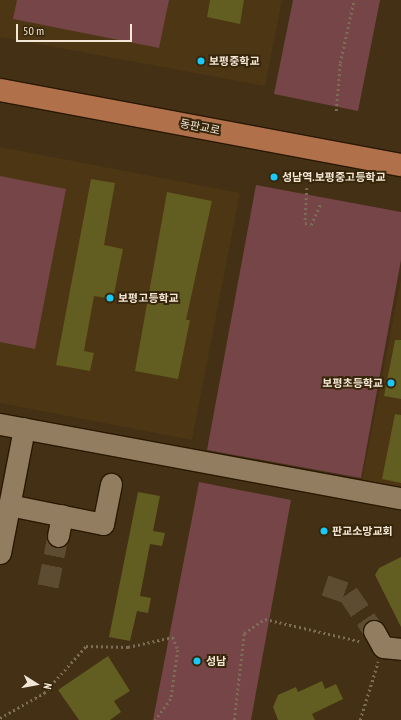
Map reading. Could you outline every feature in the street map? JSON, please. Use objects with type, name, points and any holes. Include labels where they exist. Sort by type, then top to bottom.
[{"type":"main road","name":"동판교로","points":[[0,90],[401,165]]},
{"type":"street","points":[[0,424],[401,498]]},
{"type":"street","points":[[0,553],[24,428]]},
{"type":"street","points":[[9,505],[103,524],[111,484]]},
{"type":"street","points":[[58,536],[62,515]]},
{"type":"path","points":[[336,110],[340,63],[354,0]]},
{"type":"path","points":[[307,188],[305,223],[311,225],[321,203]]},
{"type":"path","points":[[234,720],[244,633],[265,619],[386,642],[360,720]]},
{"type":"path","points":[[0,718],[44,693],[86,646],[128,647],[173,636],[178,650],[171,698],[156,720]]},
{"type":"shaded area","name":"보평중학교","points":[[0,0],[282,0],[265,86],[0,37]]},
{"type":"shaded area","points":[[17,0],[169,0],[159,48],[13,19]]},
{"type":"shaded area","points":[[293,0],[380,0],[358,111],[274,94]]},
{"type":"shaded area","name":"보평고등학교","points":[[0,147],[240,193],[192,440],[0,403]]},
{"type":"shaded area","points":[[0,176],[66,189],[35,349],[0,342]]},
{"type":"shaded area","points":[[256,185],[401,212],[401,260],[361,478],[207,450]]},
{"type":"shaded area","name":"보평초등학교","points":[[401,279],[401,493],[361,486]]},
{"type":"shaded area","points":[[199,482],[291,500],[251,720],[153,720]]},
{"type":"building","points":[[210,0],[244,0],[240,24],[207,17]]},
{"type":"building","points":[[91,179],[115,183],[104,245],[123,249],[113,299],[94,296],[84,351],[94,353],[90,371],[56,365]]},
{"type":"building","points":[[167,192],[212,201],[186,320],[190,320],[178,379],[135,371]]},
{"type":"building","points":[[395,340],[401,340],[401,399],[384,396]]},
{"type":"building","points":[[395,414],[401,415],[401,483],[382,479]]},
{"type":"building","points":[[138,492],[160,496],[153,531],[165,533],[162,546],[150,544],[140,596],[151,598],[148,613],[137,611],[130,641],[109,637]]},
{"type":"building","points":[[401,557],[401,627],[375,575],[379,568]]},
{"type":"building","points":[[108,656],[130,691],[114,701],[121,712],[110,720],[79,720],[58,690]]},
{"type":"building","points":[[322,681],[325,689],[336,684],[343,699],[312,714],[315,720],[278,720],[273,707],[278,695],[296,687],[298,692]]},
{"type":"tunnel","points":[[48,586],[58,536]]},
{"type":"tunnel","points":[[325,585],[348,593],[374,631]]},
{"type":"place","name":"보평중학교","points":[[201,61]]},
{"type":"place","name":"성남역.보평중고등학교","points":[[274,177]]},
{"type":"place","name":"보평고등학교","points":[[110,298]]},
{"type":"place","name":"보평초등학교","points":[[391,383]]},
{"type":"place","name":"판교소망교회","points":[[324,531]]},
{"type":"place","name":"성남","points":[[197,661]]}]
